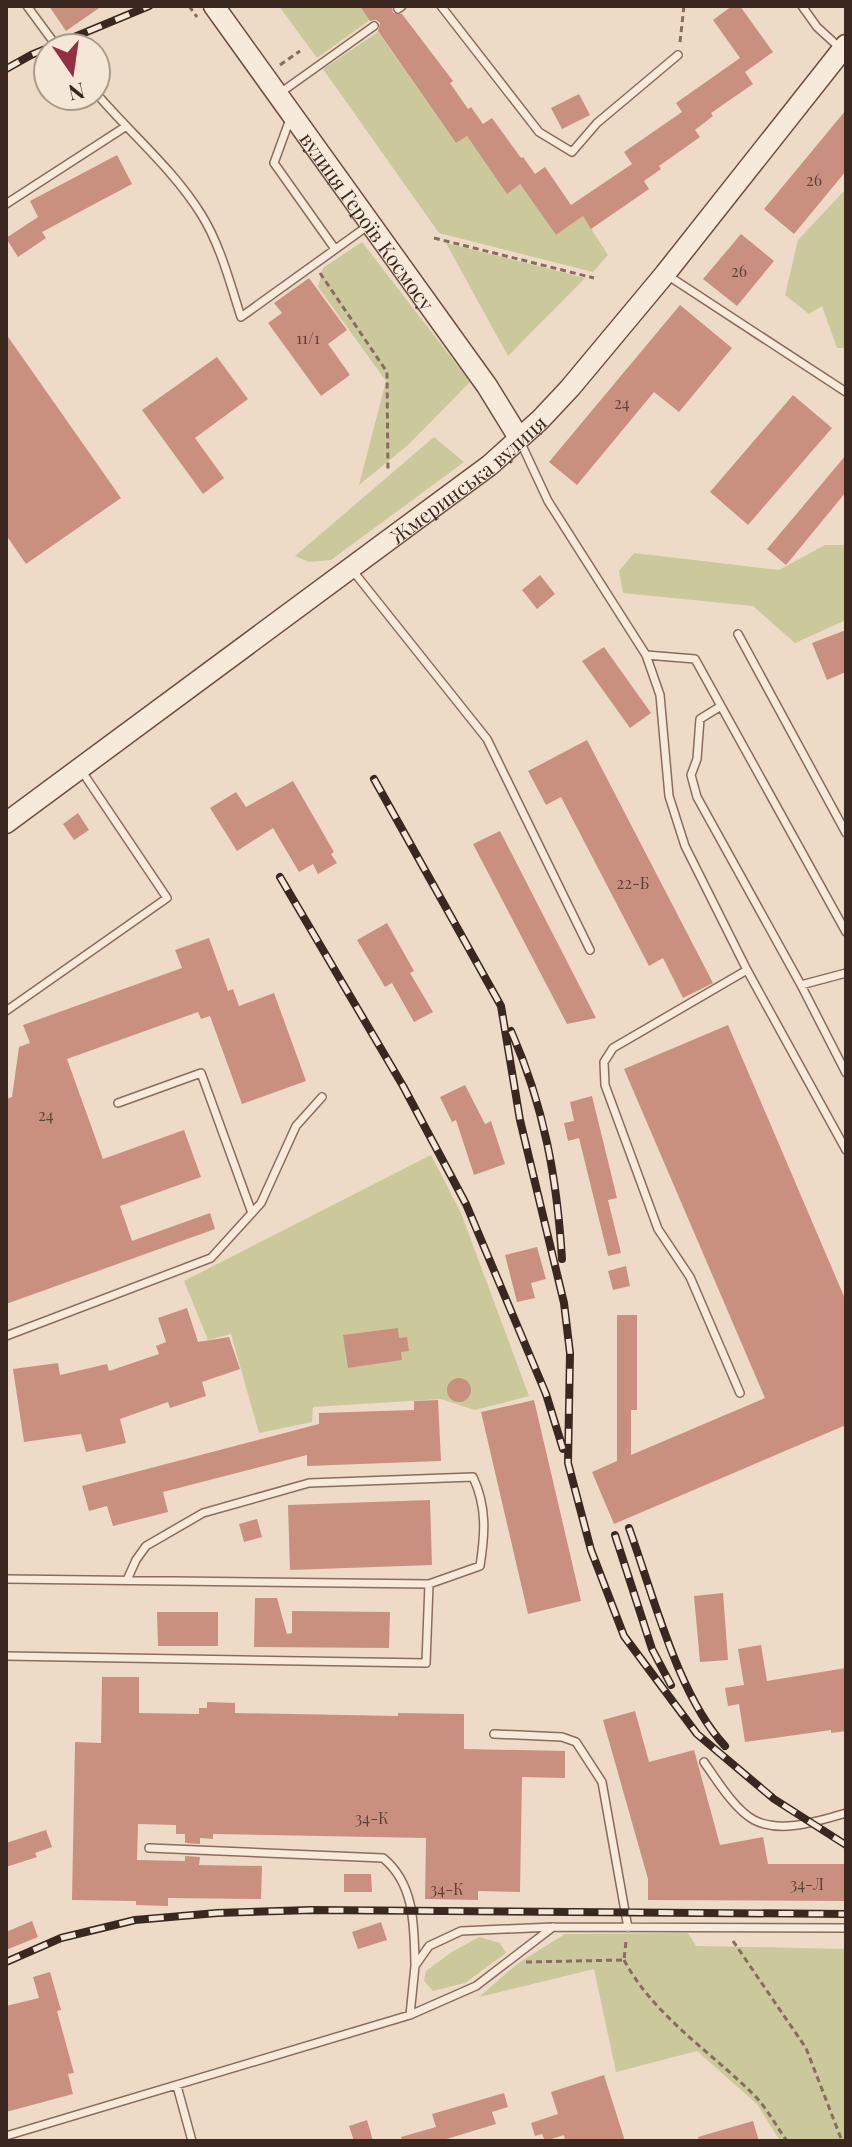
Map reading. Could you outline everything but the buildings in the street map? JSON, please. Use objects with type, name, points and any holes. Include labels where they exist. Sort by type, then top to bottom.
[{"type":"main road","name":"вулиця Героїв Космосу","points":[[214,6],[487,386],[519,438]]},
{"type":"main road","name":"Жмеринська вулиця","points":[[6,823],[490,465],[570,388],[665,274],[844,48]]},
{"type":"lane","points":[[27,6],[46,32]]},
{"type":"lane","points":[[441,6],[539,132],[572,152],[597,123],[678,55]]},
{"type":"lane","points":[[802,6],[817,27],[844,48]]},
{"type":"lane","points":[[279,94],[374,26]]},
{"type":"lane","points":[[112,112],[172,175],[202,215],[223,263],[241,317],[371,224]]},
{"type":"lane","points":[[292,113],[274,163],[335,249]]},
{"type":"lane","points":[[6,204],[125,127]]},
{"type":"lane","points":[[665,274],[846,392]]},
{"type":"lane","points":[[519,438],[548,501],[646,655],[660,695],[669,796],[685,846],[747,970],[846,1150]]},
{"type":"lane","points":[[349,567],[487,739],[590,950]]},
{"type":"lane","points":[[738,634],[846,833]]},
{"type":"lane","points":[[646,655],[695,659],[846,932]]},
{"type":"lane","points":[[721,706],[700,719],[697,759],[691,775],[697,797],[846,1073]]},
{"type":"lane","points":[[6,1011],[167,898],[80,768]]},
{"type":"lane","points":[[740,1393],[690,1277],[658,1229],[605,1085],[604,1062],[613,1048],[747,970]]},
{"type":"lane","points":[[801,985],[846,973]]},
{"type":"lane","points":[[118,1103],[201,1073],[252,1213]]},
{"type":"lane","points":[[6,1336],[211,1258],[261,1203],[296,1126],[322,1097]]},
{"type":"lane","points":[[6,1579],[429,1584],[480,1566],[486,1532],[481,1494],[473,1477],[309,1483],[203,1513],[146,1546],[127,1580]]},
{"type":"lane","points":[[6,1656],[426,1663],[429,1584]]},
{"type":"lane","points":[[494,1734],[562,1737],[576,1742],[602,1782],[628,1928]]},
{"type":"lane","points":[[704,1762],[752,1819],[774,1826],[812,1823],[846,1813]]},
{"type":"lane","points":[[149,1848],[383,1858],[394,1867],[413,1911],[415,1966],[410,2015]]},
{"type":"lane","points":[[6,2136],[410,2015],[476,1986],[553,1927]]},
{"type":"lane","points":[[415,1966],[429,1946],[461,1931],[553,1927],[846,1928]]},
{"type":"lane","points":[[177,2086],[192,2141]]},
{"type":"path","points":[[678,55],[684,6]]},
{"type":"path","points":[[279,66],[300,51]]},
{"type":"path","points":[[434,238],[594,278]]},
{"type":"path","points":[[314,264],[387,372],[388,472]]},
{"type":"path","points":[[628,1928],[624,1960],[634,1978],[673,2023],[757,2098],[787,2141]]},
{"type":"path","points":[[725,1928],[806,2048],[842,2141]]},
{"type":"path","points":[[507,1963],[624,1960]]},
{"type":"path","points":[[837,2129],[846,2134]]},
{"type":"shaded area","points":[[279,6],[360,6],[370,20],[317,58]]},
{"type":"shaded area","points":[[378,32],[456,143],[467,136],[507,193],[520,184],[556,235],[583,216],[608,255],[593,272],[439,233],[323,69]]},
{"type":"shaded area","points":[[844,191],[846,348],[837,348],[822,306],[809,314],[785,295],[798,240]]},
{"type":"shaded area","points":[[362,242],[470,382],[408,445],[359,485],[386,381],[318,287],[323,268]]},
{"type":"shaded area","points":[[446,243],[585,278],[508,356]]},
{"type":"shaded area","points":[[434,437],[464,462],[331,560],[309,562],[295,556]]},
{"type":"shaded area","points":[[825,545],[846,545],[846,620],[795,643],[753,606],[623,593],[619,571],[634,553],[779,570]]},
{"type":"shaded area","points":[[431,1155],[461,1213],[529,1396],[475,1410],[441,1399],[313,1407],[312,1422],[259,1433],[231,1334],[208,1340],[184,1281]]},
{"type":"shaded area","points":[[688,1933],[696,1946],[846,1949],[846,2141],[780,2141],[757,2104],[697,2051],[616,2072],[594,1969],[479,1997],[517,1964],[565,1934]]},
{"type":"shaded area","points":[[479,1937],[500,1943],[506,1953],[465,1983],[433,1991],[424,1981],[426,1971]]},
{"type":"railway","points":[[6,69],[31,55],[149,6]]},
{"type":"railway","points":[[374,779],[501,1006],[520,1120],[564,1303],[570,1353],[568,1463],[591,1550],[624,1636],[697,1734],[774,1799],[846,1845]]},
{"type":"railway","points":[[280,877],[403,1086],[466,1204],[546,1394],[563,1449]]},
{"type":"railway","points":[[511,1031],[532,1087],[547,1143],[557,1200],[562,1259]]},
{"type":"railway","points":[[629,1528],[680,1672],[708,1725],[725,1746]]},
{"type":"railway","points":[[615,1535],[652,1649],[671,1685]]},
{"type":"railway","points":[[6,1962],[61,1938],[135,1920],[217,1913],[311,1910],[846,1914]]}]
